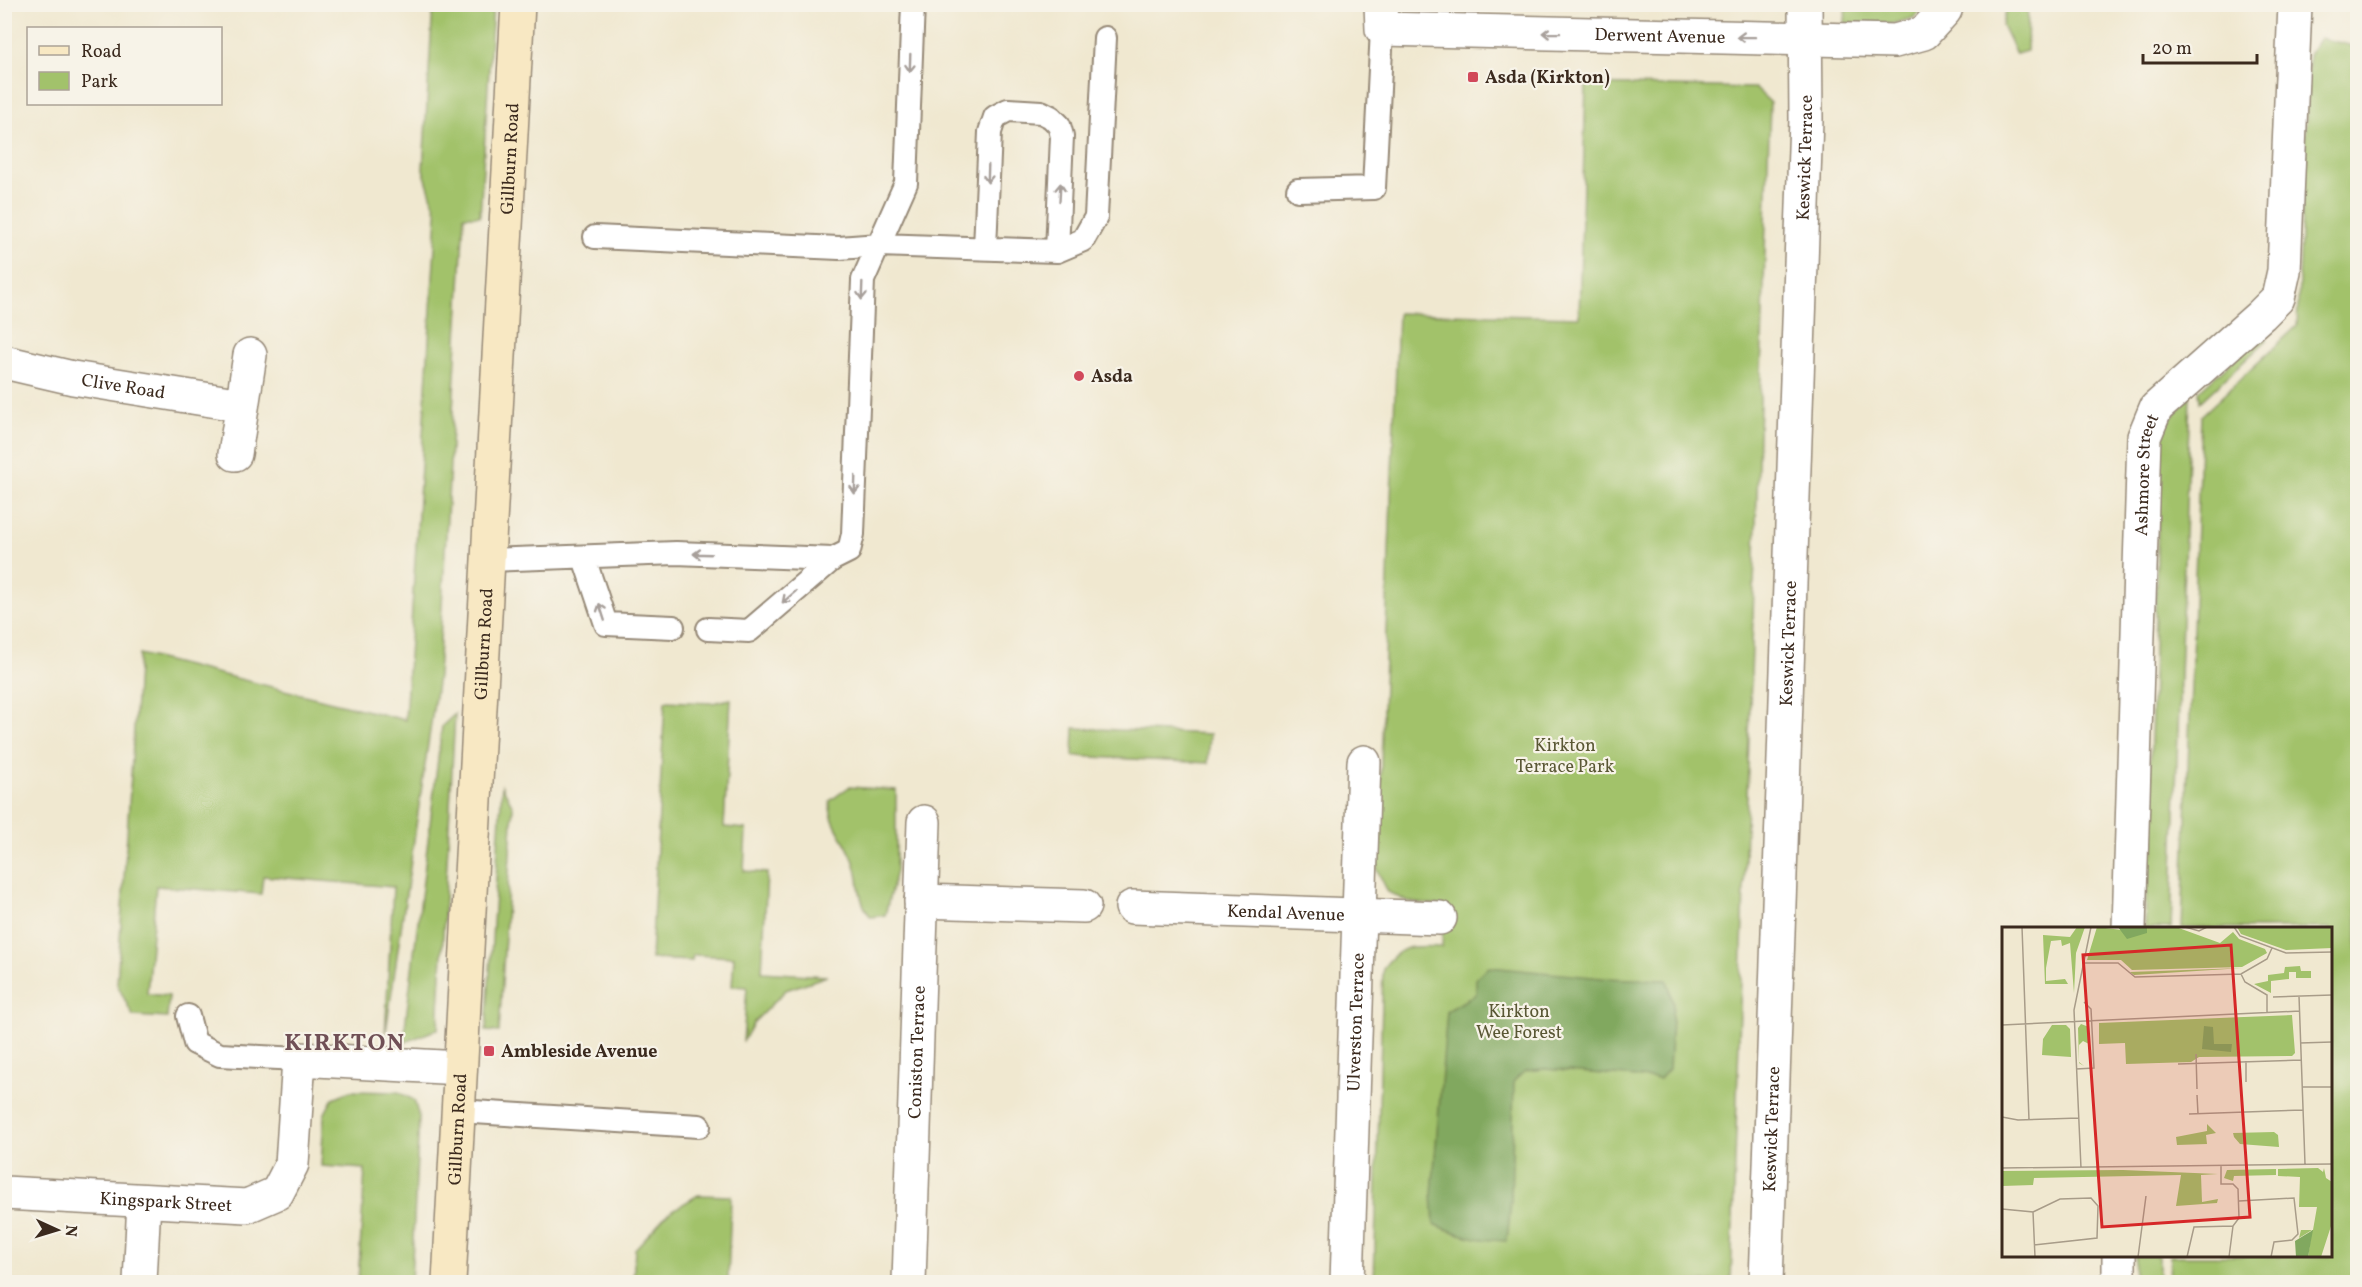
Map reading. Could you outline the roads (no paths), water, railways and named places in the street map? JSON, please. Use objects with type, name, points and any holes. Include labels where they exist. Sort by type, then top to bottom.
[{"type":"street","name":"Gillburn Road","points":[[448,1282],[518,4]]},
{"type":"street","name":"Keswick Terrace","points":[[1766,1282],[1806,119],[1804,4]]},
{"type":"street","name":"Derwent Avenue","points":[[1382,17],[1895,41],[1924,33],[1945,10],[1947,4]]},
{"type":"street","name":"Ashmore Street","points":[[2129,927],[2144,437],[2156,408],[2278,298],[2284,271],[2295,4]]},
{"type":"street","points":[[235,454],[250,355]]},
{"type":"street","name":"Clive Road","points":[[4,362],[73,378],[242,405]]},
{"type":"street","name":"Ulverston Terrace","points":[[1347,1282],[1364,762]]},
{"type":"street","name":"Coniston Terrace","points":[[909,1282],[924,822]]},
{"type":"street","points":[[921,901],[1084,906]]},
{"type":"street","name":"Kendal Avenue","points":[[1132,907],[1440,918]]},
{"type":"street","points":[[299,1059],[460,1068]]},
{"type":"street","name":"Kingspark Street","points":[[4,1193],[247,1206],[277,1193],[292,1164],[299,1059]]},
{"type":"street","points":[[140,1282],[144,1201]]},
{"type":"street","points":[[2119,1257],[2119,1282]]},
{"type":"lane","points":[[708,629],[749,631],[833,559],[849,551],[853,534],[862,280],[906,183],[912,4]]},
{"type":"lane","points":[[1298,190],[1374,188],[1382,17]]},
{"type":"lane","points":[[595,237],[839,248],[879,245],[1057,250],[1083,240],[1096,216],[1105,38]]},
{"type":"lane","points":[[985,248],[990,132],[995,117],[1008,110],[1041,112],[1051,117],[1059,125],[1062,136],[1057,250]]},
{"type":"lane","points":[[487,560],[676,553],[833,559]]},
{"type":"lane","points":[[584,558],[606,624],[673,627]]},
{"type":"lane","points":[[188,1016],[195,1042],[220,1054],[299,1059]]},
{"type":"lane","points":[[458,1111],[699,1126]]},
{"type":"place","name":"Asda (Kirkton)","points":[[1473,77]]},
{"type":"place","name":"Asda","points":[[1079,376]]},
{"type":"place","name":"Ambleside Avenue","points":[[489,1051]]},
{"type":"district","name":"KIRKTON","points":[[345,1042]]},
{"type":"park label","name":"Kirkton Terrace Park","points":[[1565,756]]},
{"type":"park label","name":"Kirkton Wee Forest","points":[[1519,1021]]}]
